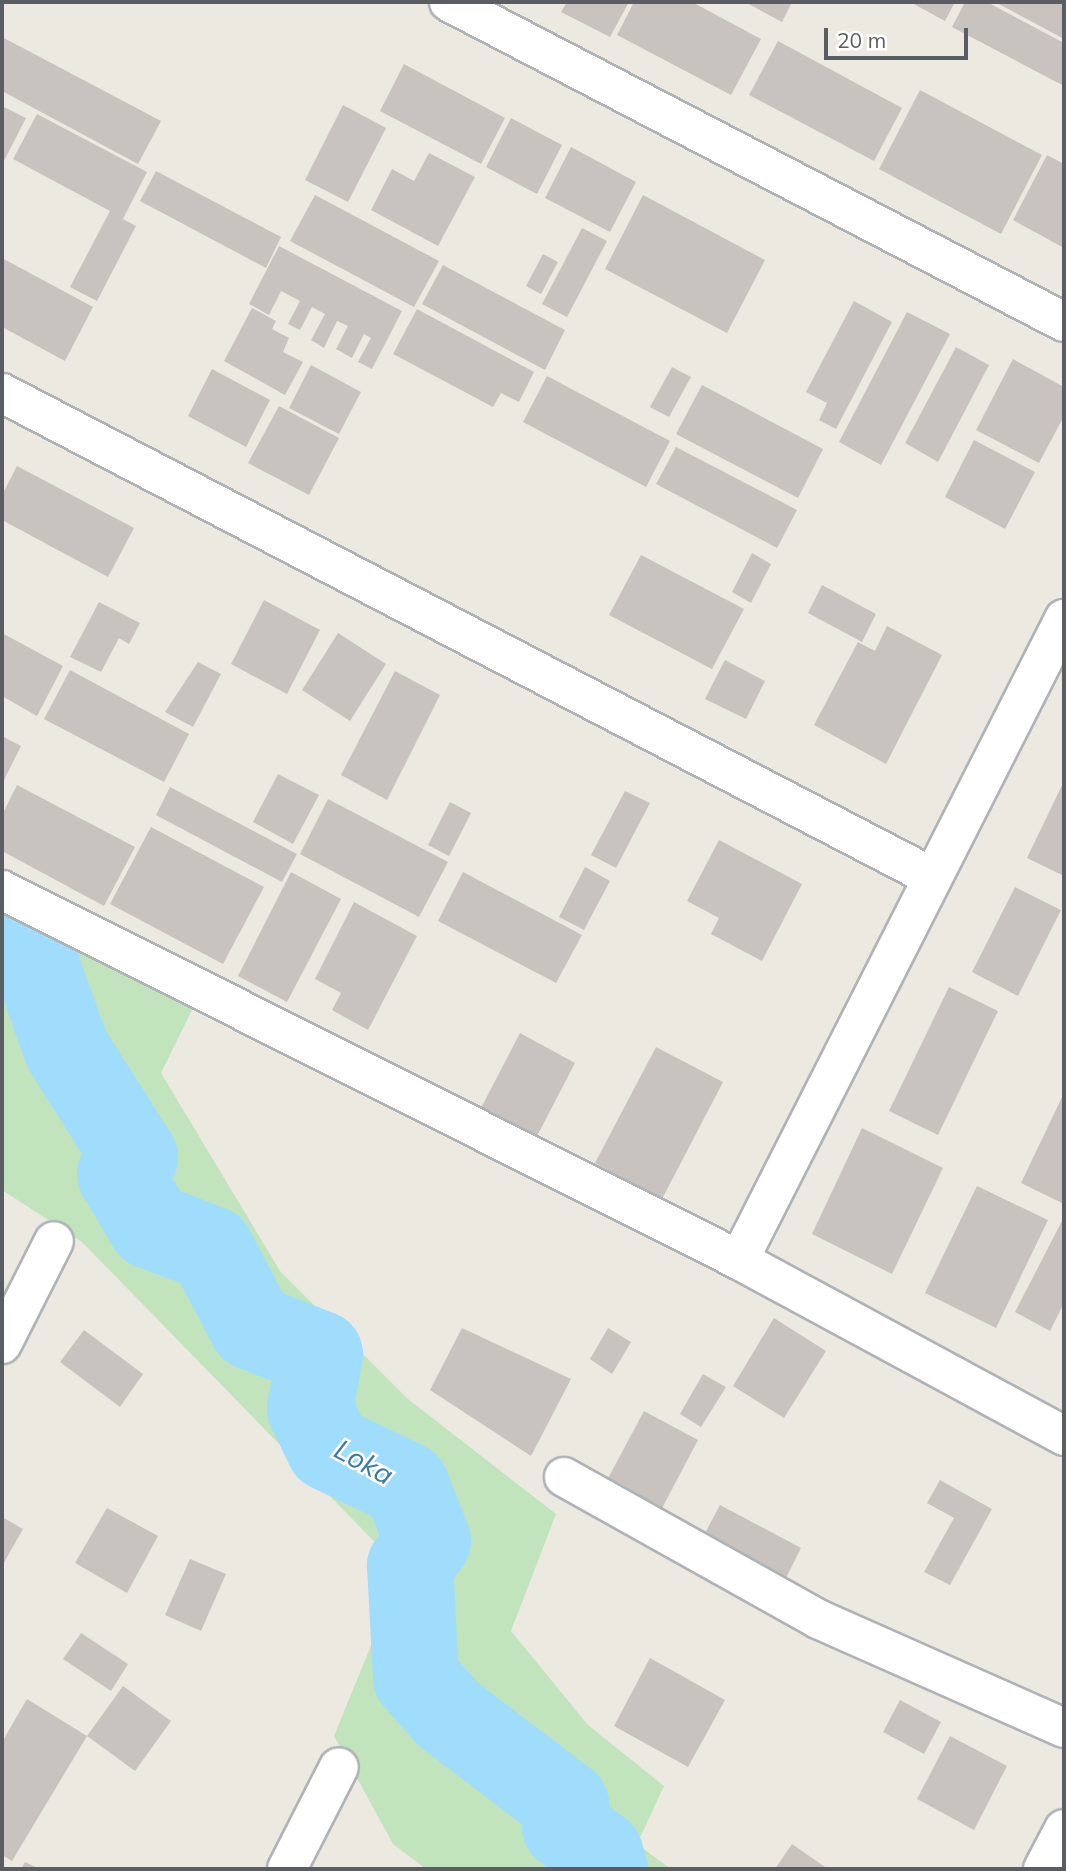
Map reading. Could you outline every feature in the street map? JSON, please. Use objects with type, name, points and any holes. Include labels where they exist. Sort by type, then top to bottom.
[{"type":"street","points":[[449,2],[1064,322]]},
{"type":"street","points":[[2,393],[932,877]]},
{"type":"street","points":[[739,1260],[1064,619]]},
{"type":"street","points":[[2,890],[739,1260],[1064,1436]]},
{"type":"street","points":[[2,1344],[54,1241]]},
{"type":"street","points":[[564,1477],[818,1619],[1064,1728]]},
{"type":"street","points":[[287,1869],[339,1766]]},
{"type":"street","points":[[1043,1869],[1064,1829]]},
{"type":"green space","points":[[2,874],[193,1008],[161,1073],[280,1271],[408,1399],[556,1514],[511,1631],[588,1725],[664,1786],[637,1844],[671,1869],[426,1869],[393,1844],[334,1736],[402,1570],[82,1242],[2,1190]]},
{"type":"building","points":[[567,2],[629,2],[610,37],[561,12]]},
{"type":"building","points":[[634,2],[692,2],[761,39],[731,95],[617,35]]},
{"type":"building","points":[[745,2],[792,2],[782,22]]},
{"type":"building","points":[[910,2],[955,2],[945,21]]},
{"type":"building","points":[[965,2],[987,2],[1064,43],[1064,86],[952,27]]},
{"type":"building","points":[[995,2],[1064,2],[1064,39]]},
{"type":"building","points":[[2,37],[161,121],[138,164],[2,91]]},
{"type":"building","points":[[778,41],[902,108],[874,161],[749,95]]},
{"type":"building","points":[[404,64],[505,118],[481,164],[380,111]]},
{"type":"building","points":[[920,90],[1042,155],[1001,234],[879,169]]},
{"type":"building","points":[[343,105],[386,128],[348,202],[305,180]]},
{"type":"building","points":[[2,106],[26,118],[4,161],[2,160]]},
{"type":"building","points":[[37,114],[147,172],[123,219],[136,226],[97,301],[70,287],[110,211],[13,159]]},
{"type":"building","points":[[511,118],[562,145],[537,194],[486,167]]},
{"type":"building","points":[[571,147],[636,182],[610,232],[545,198]]},
{"type":"building","points":[[429,153],[475,177],[438,246],[371,210],[392,169],[414,181]]},
{"type":"building","points":[[1047,155],[1064,164],[1064,248],[1013,220]]},
{"type":"building","points":[[156,171],[281,237],[266,268],[140,201]]},
{"type":"building","points":[[315,195],[439,261],[414,307],[290,241]]},
{"type":"building","points":[[643,195],[765,260],[727,333],[605,269]]},
{"type":"building","points":[[582,228],[607,241],[567,317],[542,304]]},
{"type":"building","points":[[279,246],[402,311],[372,369],[358,362],[371,338],[364,334],[352,358],[336,349],[348,326],[337,321],[324,348],[311,340],[325,314],[312,307],[300,330],[288,324],[300,301],[281,291],[269,315],[249,304]]},
{"type":"building","points":[[543,254],[558,262],[541,294],[526,286]]},
{"type":"building","points":[[2,258],[93,307],[65,361],[2,327]]},
{"type":"building","points":[[443,265],[565,330],[545,370],[422,304]]},
{"type":"building","points":[[854,301],[892,322],[836,429],[819,420],[827,403],[806,392]]},
{"type":"building","points":[[252,308],[276,321],[272,329],[289,338],[283,352],[303,362],[285,395],[224,361]]},
{"type":"building","points":[[417,309],[534,372],[519,402],[501,393],[493,407],[393,354]]},
{"type":"building","points":[[907,312],[950,334],[881,465],[839,442]]},
{"type":"building","points":[[956,347],[989,365],[938,462],[905,443]]},
{"type":"building","points":[[1013,359],[1064,387],[1064,416],[1039,463],[976,430]]},
{"type":"building","points":[[311,365],[361,392],[339,434],[289,408]]},
{"type":"building","points":[[672,367],[691,377],[669,417],[650,407]]},
{"type":"building","points":[[212,369],[270,400],[246,447],[188,416]]},
{"type":"building","points":[[547,376],[670,441],[646,487],[523,422]]},
{"type":"building","points":[[702,385],[823,449],[798,498],[676,434]]},
{"type":"building","points":[[279,406],[339,438],[309,495],[248,463]]},
{"type":"building","points":[[974,440],[1035,472],[1005,529],[945,497]]},
{"type":"building","points":[[676,447],[797,510],[777,548],[656,484]]},
{"type":"building","points":[[17,466],[134,528],[108,577],[2,520],[2,495]]},
{"type":"building","points":[[752,553],[771,564],[751,603],[732,592]]},
{"type":"building","points":[[641,555],[744,609],[712,669],[609,615]]},
{"type":"building","points":[[822,585],[876,614],[862,642],[808,613]]},
{"type":"building","points":[[264,600],[320,630],[287,694],[231,664]]},
{"type":"building","points":[[99,602],[140,623],[129,644],[119,638],[101,672],[70,657]]},
{"type":"building","points":[[887,626],[942,655],[886,764],[814,725],[858,642],[875,651]]},
{"type":"building","points":[[2,633],[63,666],[37,716],[2,696]]},
{"type":"building","points":[[338,633],[386,664],[350,721],[302,690]]},
{"type":"building","points":[[725,660],[765,681],[746,719],[705,699]]},
{"type":"building","points":[[198,662],[221,674],[193,727],[165,712]]},
{"type":"building","points":[[70,670],[189,734],[164,782],[44,719]]},
{"type":"building","points":[[395,671],[440,695],[387,800],[341,775]]},
{"type":"building","points":[[2,736],[21,746],[2,784]]},
{"type":"building","points":[[278,774],[319,795],[293,844],[253,822]]},
{"type":"building","points":[[1064,781],[1064,876],[1027,858]]},
{"type":"building","points":[[17,785],[135,847],[104,906],[2,851],[2,815]]},
{"type":"building","points":[[170,787],[297,854],[282,882],[156,815]]},
{"type":"building","points":[[625,791],[650,803],[616,868],[591,855]]},
{"type":"building","points":[[328,799],[448,862],[419,917],[300,854]]},
{"type":"building","points":[[450,802],[471,813],[449,856],[428,845]]},
{"type":"building","points":[[151,827],[264,887],[223,964],[110,904]]},
{"type":"building","points":[[719,840],[802,884],[762,961],[711,934],[719,918],[687,901]]},
{"type":"building","points":[[585,867],[610,881],[584,930],[559,917]]},
{"type":"building","points":[[291,872],[341,899],[287,1002],[238,976]]},
{"type":"building","points":[[463,872],[582,935],[556,983],[438,921]]},
{"type":"building","points":[[1015,887],[1061,910],[1018,996],[972,972]]},
{"type":"building","points":[[354,902],[417,936],[368,1030],[332,1010],[341,993],[315,979]]},
{"type":"building","points":[[949,987],[998,1011],[938,1135],[889,1111]]},
{"type":"building","points":[[520,1033],[575,1063],[536,1138],[481,1108]]},
{"type":"building","points":[[656,1047],[723,1082],[662,1199],[595,1163]]},
{"type":"building","points":[[1064,1093],[1064,1204],[1021,1183]]},
{"type":"building","points":[[862,1128],[943,1168],[892,1274],[812,1234]]},
{"type":"building","points":[[977,1186],[1048,1220],[996,1328],[925,1293]]},
{"type":"building","points":[[1064,1217],[1064,1303],[1050,1331],[1015,1312]]},
{"type":"building","points":[[774,1318],[826,1351],[784,1418],[733,1386]]},
{"type":"building","points":[[462,1328],[571,1379],[531,1456],[430,1390]]},
{"type":"building","points":[[608,1328],[631,1342],[612,1374],[590,1359]]},
{"type":"building","points":[[84,1330],[143,1374],[120,1407],[60,1362]]},
{"type":"building","points":[[703,1374],[726,1387],[701,1427],[680,1414]]},
{"type":"building","points":[[644,1411],[698,1440],[660,1512],[606,1482]]},
{"type":"building","points":[[940,1480],[992,1509],[950,1585],[924,1572],[954,1518],[927,1503]]},
{"type":"building","points":[[720,1505],[801,1548],[786,1578],[704,1535]]},
{"type":"building","points":[[107,1508],[158,1536],[127,1593],[75,1563]]},
{"type":"building","points":[[2,1517],[23,1529],[2,1566]]},
{"type":"building","points":[[190,1559],[226,1574],[201,1631],[165,1615]]},
{"type":"building","points":[[81,1633],[128,1664],[111,1691],[63,1659]]},
{"type":"building","points":[[650,1658],[725,1700],[688,1767],[614,1726]]},
{"type":"building","points":[[123,1686],[171,1721],[135,1771],[87,1736]]},
{"type":"building","points":[[27,1699],[87,1736],[12,1861],[2,1855],[2,1742]]},
{"type":"building","points":[[900,1700],[941,1722],[924,1754],[883,1732]]},
{"type":"building","points":[[950,1736],[1007,1766],[974,1830],[917,1799]]},
{"type":"building","points":[[792,1844],[828,1869],[775,1869]]},
{"type":"building","points":[[25,1862],[40,1869],[21,1869]]},
{"type":"waterway","name":"Loka","points":[[2,949],[37,967],[67,1050],[135,1157],[120,1174],[151,1226],[211,1249],[252,1327],[320,1354],[310,1409],[329,1448],[406,1485],[428,1541],[410,1566],[416,1678],[448,1714],[566,1804],[565,1827],[600,1853],[605,1869]]}]
